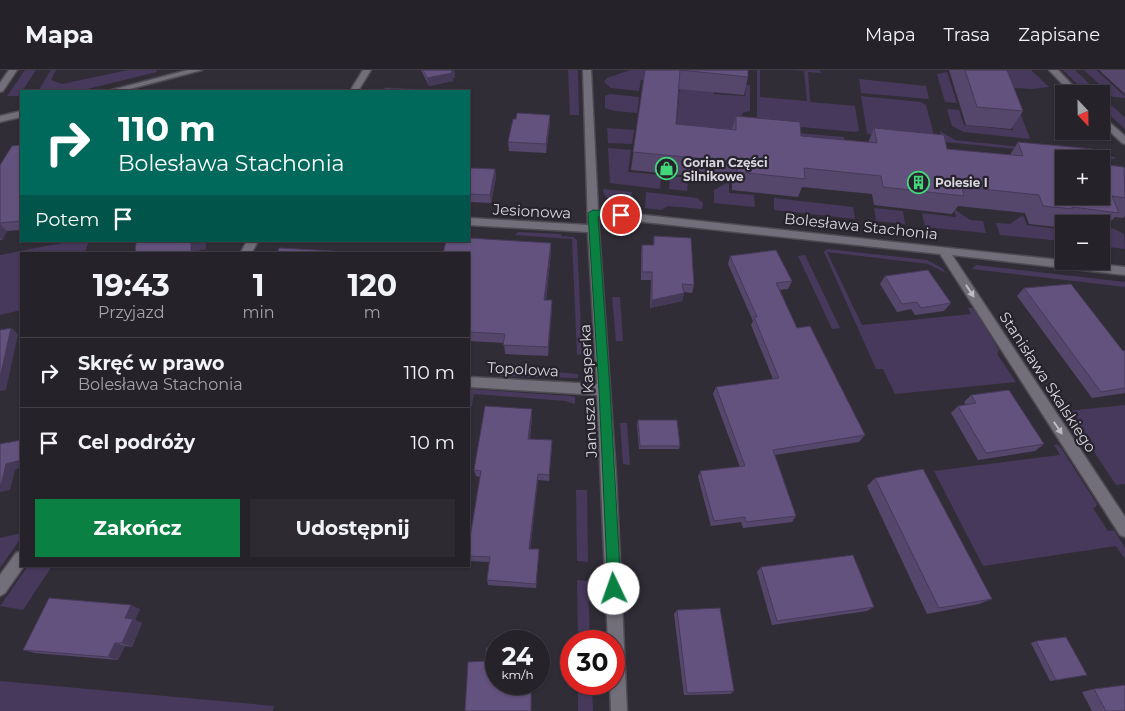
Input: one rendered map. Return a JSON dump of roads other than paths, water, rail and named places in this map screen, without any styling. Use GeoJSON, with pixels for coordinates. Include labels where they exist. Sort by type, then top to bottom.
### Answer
{"type":"FeatureCollection","features":[{"type":"Feature","properties":{"kind":"street"},"geometry":{"type":"LineString","coordinates":[[0,89],[13,70]]}},
{"type":"Feature","properties":{"kind":"street"},"geometry":{"type":"LineString","coordinates":[[116,90],[198,70]]}},
{"type":"Feature","properties":{"kind":"street"},"geometry":{"type":"LineString","coordinates":[[355,90],[367,70]]}},
{"type":"Feature","properties":{"kind":"street","name":"Janusza Kasperka"},"geometry":{"type":"LineString","coordinates":[[587,70],[593,229],[604,390],[619,711]]}},
{"type":"Feature","properties":{"kind":"street"},"geometry":{"type":"LineString","coordinates":[[1053,70],[1068,85]]}},
{"type":"Feature","properties":{"kind":"street"},"geometry":{"type":"LineString","coordinates":[[0,119],[20,114]]}},
{"type":"Feature","properties":{"kind":"street"},"geometry":{"type":"LineString","coordinates":[[1110,127],[1125,141]]}},
{"type":"Feature","properties":{"kind":"street","name":"Bolesława Stachonia"},"geometry":{"type":"LineString","coordinates":[[593,213],[635,216],[1125,271]]}},
{"type":"Feature","properties":{"kind":"street","name":"Jesionowa"},"geometry":{"type":"LineString","coordinates":[[470,222],[593,229]]}},
{"type":"Feature","properties":{"kind":"street","name":"Stanisława Skalskiego"},"geometry":{"type":"LineString","coordinates":[[943,250],[1125,530]]}},
{"type":"Feature","properties":{"kind":"street","name":"Topolowa"},"geometry":{"type":"LineString","coordinates":[[470,382],[604,390]]}},
{"type":"Feature","properties":{"kind":"street"},"geometry":{"type":"LineString","coordinates":[[0,588],[20,559]]}},
{"type":"Feature","properties":{"kind":"place","name":"Gorian Części Silnikowe"},"geometry":{"type":"Point","coordinates":[667,169]}},
{"type":"Feature","properties":{"kind":"place","name":"Polesie I"},"geometry":{"type":"Point","coordinates":[919,182]}}]}
